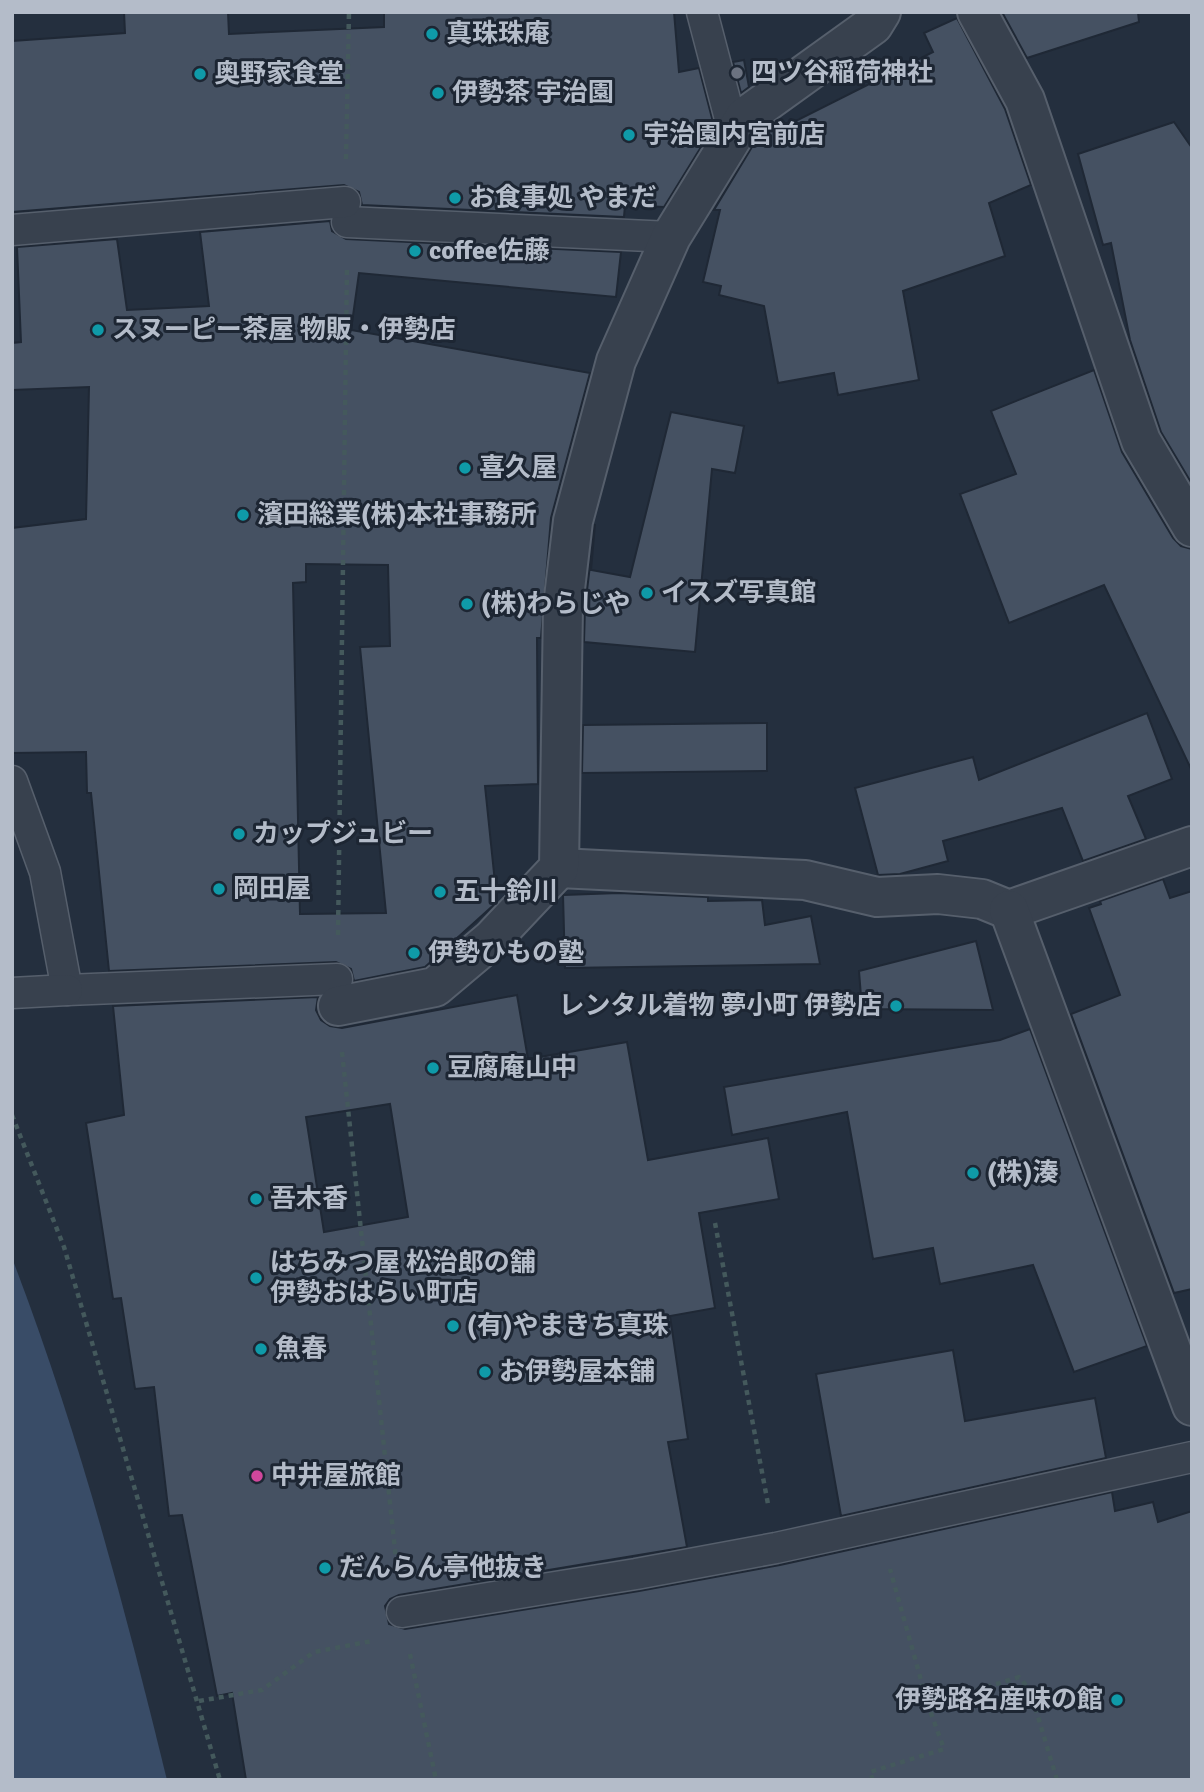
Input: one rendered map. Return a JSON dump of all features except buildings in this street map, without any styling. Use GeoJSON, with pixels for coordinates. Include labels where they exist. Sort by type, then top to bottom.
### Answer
{"type":"FeatureCollection","features":[{"type":"Feature","properties":{"kind":"street"},"geometry":{"type":"LineString","coordinates":[[337,993],[435,987],[492,939],[559,868],[563,606],[573,521],[616,361],[671,237],[745,117],[873,25],[881,12]]}},
{"type":"Feature","properties":{"kind":"street"},"geometry":{"type":"LineString","coordinates":[[977,12],[1025,100],[1141,440],[1192,527]]}},
{"type":"Feature","properties":{"kind":"street"},"geometry":{"type":"LineString","coordinates":[[559,868],[805,880],[877,897],[939,894],[982,899],[1009,910],[1192,846]]}},
{"type":"Feature","properties":{"kind":"street"},"geometry":{"type":"LineString","coordinates":[[1009,910],[1192,1406]]}},
{"type":"Feature","properties":{"kind":"lane"},"geometry":{"type":"LineString","coordinates":[[702,12],[734,134]]}},
{"type":"Feature","properties":{"kind":"lane"},"geometry":{"type":"LineString","coordinates":[[12,230],[346,212],[671,237]]}},
{"type":"Feature","properties":{"kind":"lane"},"geometry":{"type":"LineString","coordinates":[[12,781],[46,872],[67,990]]}},
{"type":"Feature","properties":{"kind":"lane"},"geometry":{"type":"LineString","coordinates":[[12,993],[67,990],[337,993]]}},
{"type":"Feature","properties":{"kind":"lane"},"geometry":{"type":"LineString","coordinates":[[404,1623],[776,1548],[1192,1457]]}},
{"type":"Feature","properties":{"kind":"path"},"geometry":{"type":"LineString","coordinates":[[349,12],[337,993],[349,1142],[404,1623],[436,1780]]}},
{"type":"Feature","properties":{"kind":"path"},"geometry":{"type":"LineString","coordinates":[[12,1115],[64,1247],[220,1780]]}},
{"type":"Feature","properties":{"kind":"path"},"geometry":{"type":"LineString","coordinates":[[715,1223],[776,1548]]}},
{"type":"Feature","properties":{"kind":"path"},"geometry":{"type":"LineString","coordinates":[[873,1780],[870,1772],[944,1749],[928,1705],[877,1524]]}},
{"type":"Feature","properties":{"kind":"path"},"geometry":{"type":"LineString","coordinates":[[199,1701],[262,1690],[314,1652],[404,1623]]}},
{"type":"Feature","properties":{"kind":"path"},"geometry":{"type":"LineString","coordinates":[[928,1705],[1019,1677],[1030,1690],[1057,1780]]}},
{"type":"Feature","properties":{"kind":"water"},"geometry":{"type":"Polygon","coordinates":[[[12,1258],[58,1386],[98,1516],[167,1780],[12,1780],[12,1258]]]}},
{"type":"Feature","properties":{"kind":"place","name":"真珠珠庵"},"geometry":{"type":"Point","coordinates":[432,34]}},
{"type":"Feature","properties":{"kind":"place","name":"四ツ谷稲荷神社"},"geometry":{"type":"Point","coordinates":[737,73]}},
{"type":"Feature","properties":{"kind":"place","name":"奥野家食堂"},"geometry":{"type":"Point","coordinates":[200,74]}},
{"type":"Feature","properties":{"kind":"place","name":"伊勢茶 宇治園"},"geometry":{"type":"Point","coordinates":[438,93]}},
{"type":"Feature","properties":{"kind":"place","name":"宇治園内宮前店"},"geometry":{"type":"Point","coordinates":[629,135]}},
{"type":"Feature","properties":{"kind":"place","name":"お食事処 やまだ"},"geometry":{"type":"Point","coordinates":[455,198]}},
{"type":"Feature","properties":{"kind":"place","name":"coffee佐藤"},"geometry":{"type":"Point","coordinates":[415,251]}},
{"type":"Feature","properties":{"kind":"place","name":"スヌーピー茶屋 物販・伊勢店"},"geometry":{"type":"Point","coordinates":[98,330]}},
{"type":"Feature","properties":{"kind":"place","name":"喜久屋"},"geometry":{"type":"Point","coordinates":[465,468]}},
{"type":"Feature","properties":{"kind":"place","name":"濱田総業(株)本社事務所"},"geometry":{"type":"Point","coordinates":[243,515]}},
{"type":"Feature","properties":{"kind":"place","name":"イスズ写真館"},"geometry":{"type":"Point","coordinates":[647,593]}},
{"type":"Feature","properties":{"kind":"place","name":"(株)わらじや"},"geometry":{"type":"Point","coordinates":[467,604]}},
{"type":"Feature","properties":{"kind":"place","name":"カップジュビー"},"geometry":{"type":"Point","coordinates":[239,834]}},
{"type":"Feature","properties":{"kind":"place","name":"岡田屋"},"geometry":{"type":"Point","coordinates":[219,889]}},
{"type":"Feature","properties":{"kind":"place","name":"五十鈴川"},"geometry":{"type":"Point","coordinates":[440,892]}},
{"type":"Feature","properties":{"kind":"place","name":"伊勢ひもの塾"},"geometry":{"type":"Point","coordinates":[414,953]}},
{"type":"Feature","properties":{"kind":"place","name":"レンタル着物 夢小町 伊勢店"},"geometry":{"type":"Point","coordinates":[896,1006]}},
{"type":"Feature","properties":{"kind":"place","name":"豆腐庵山中"},"geometry":{"type":"Point","coordinates":[433,1068]}},
{"type":"Feature","properties":{"kind":"place","name":"(株)湊"},"geometry":{"type":"Point","coordinates":[973,1173]}},
{"type":"Feature","properties":{"kind":"place","name":"吾木香"},"geometry":{"type":"Point","coordinates":[256,1199]}},
{"type":"Feature","properties":{"kind":"place","name":"はちみつ屋 松治郎の舗 伊勢おはらい町店"},"geometry":{"type":"Point","coordinates":[256,1278]}},
{"type":"Feature","properties":{"kind":"place","name":"(有)やまきち真珠"},"geometry":{"type":"Point","coordinates":[453,1326]}},
{"type":"Feature","properties":{"kind":"place","name":"魚春"},"geometry":{"type":"Point","coordinates":[261,1349]}},
{"type":"Feature","properties":{"kind":"place","name":"お伊勢屋本舗"},"geometry":{"type":"Point","coordinates":[485,1372]}},
{"type":"Feature","properties":{"kind":"place","name":"中井屋旅館"},"geometry":{"type":"Point","coordinates":[257,1476]}},
{"type":"Feature","properties":{"kind":"place","name":"だんらん亭他抜き"},"geometry":{"type":"Point","coordinates":[325,1568]}},
{"type":"Feature","properties":{"kind":"place","name":"伊勢路名産味の館"},"geometry":{"type":"Point","coordinates":[1117,1700]}}]}
